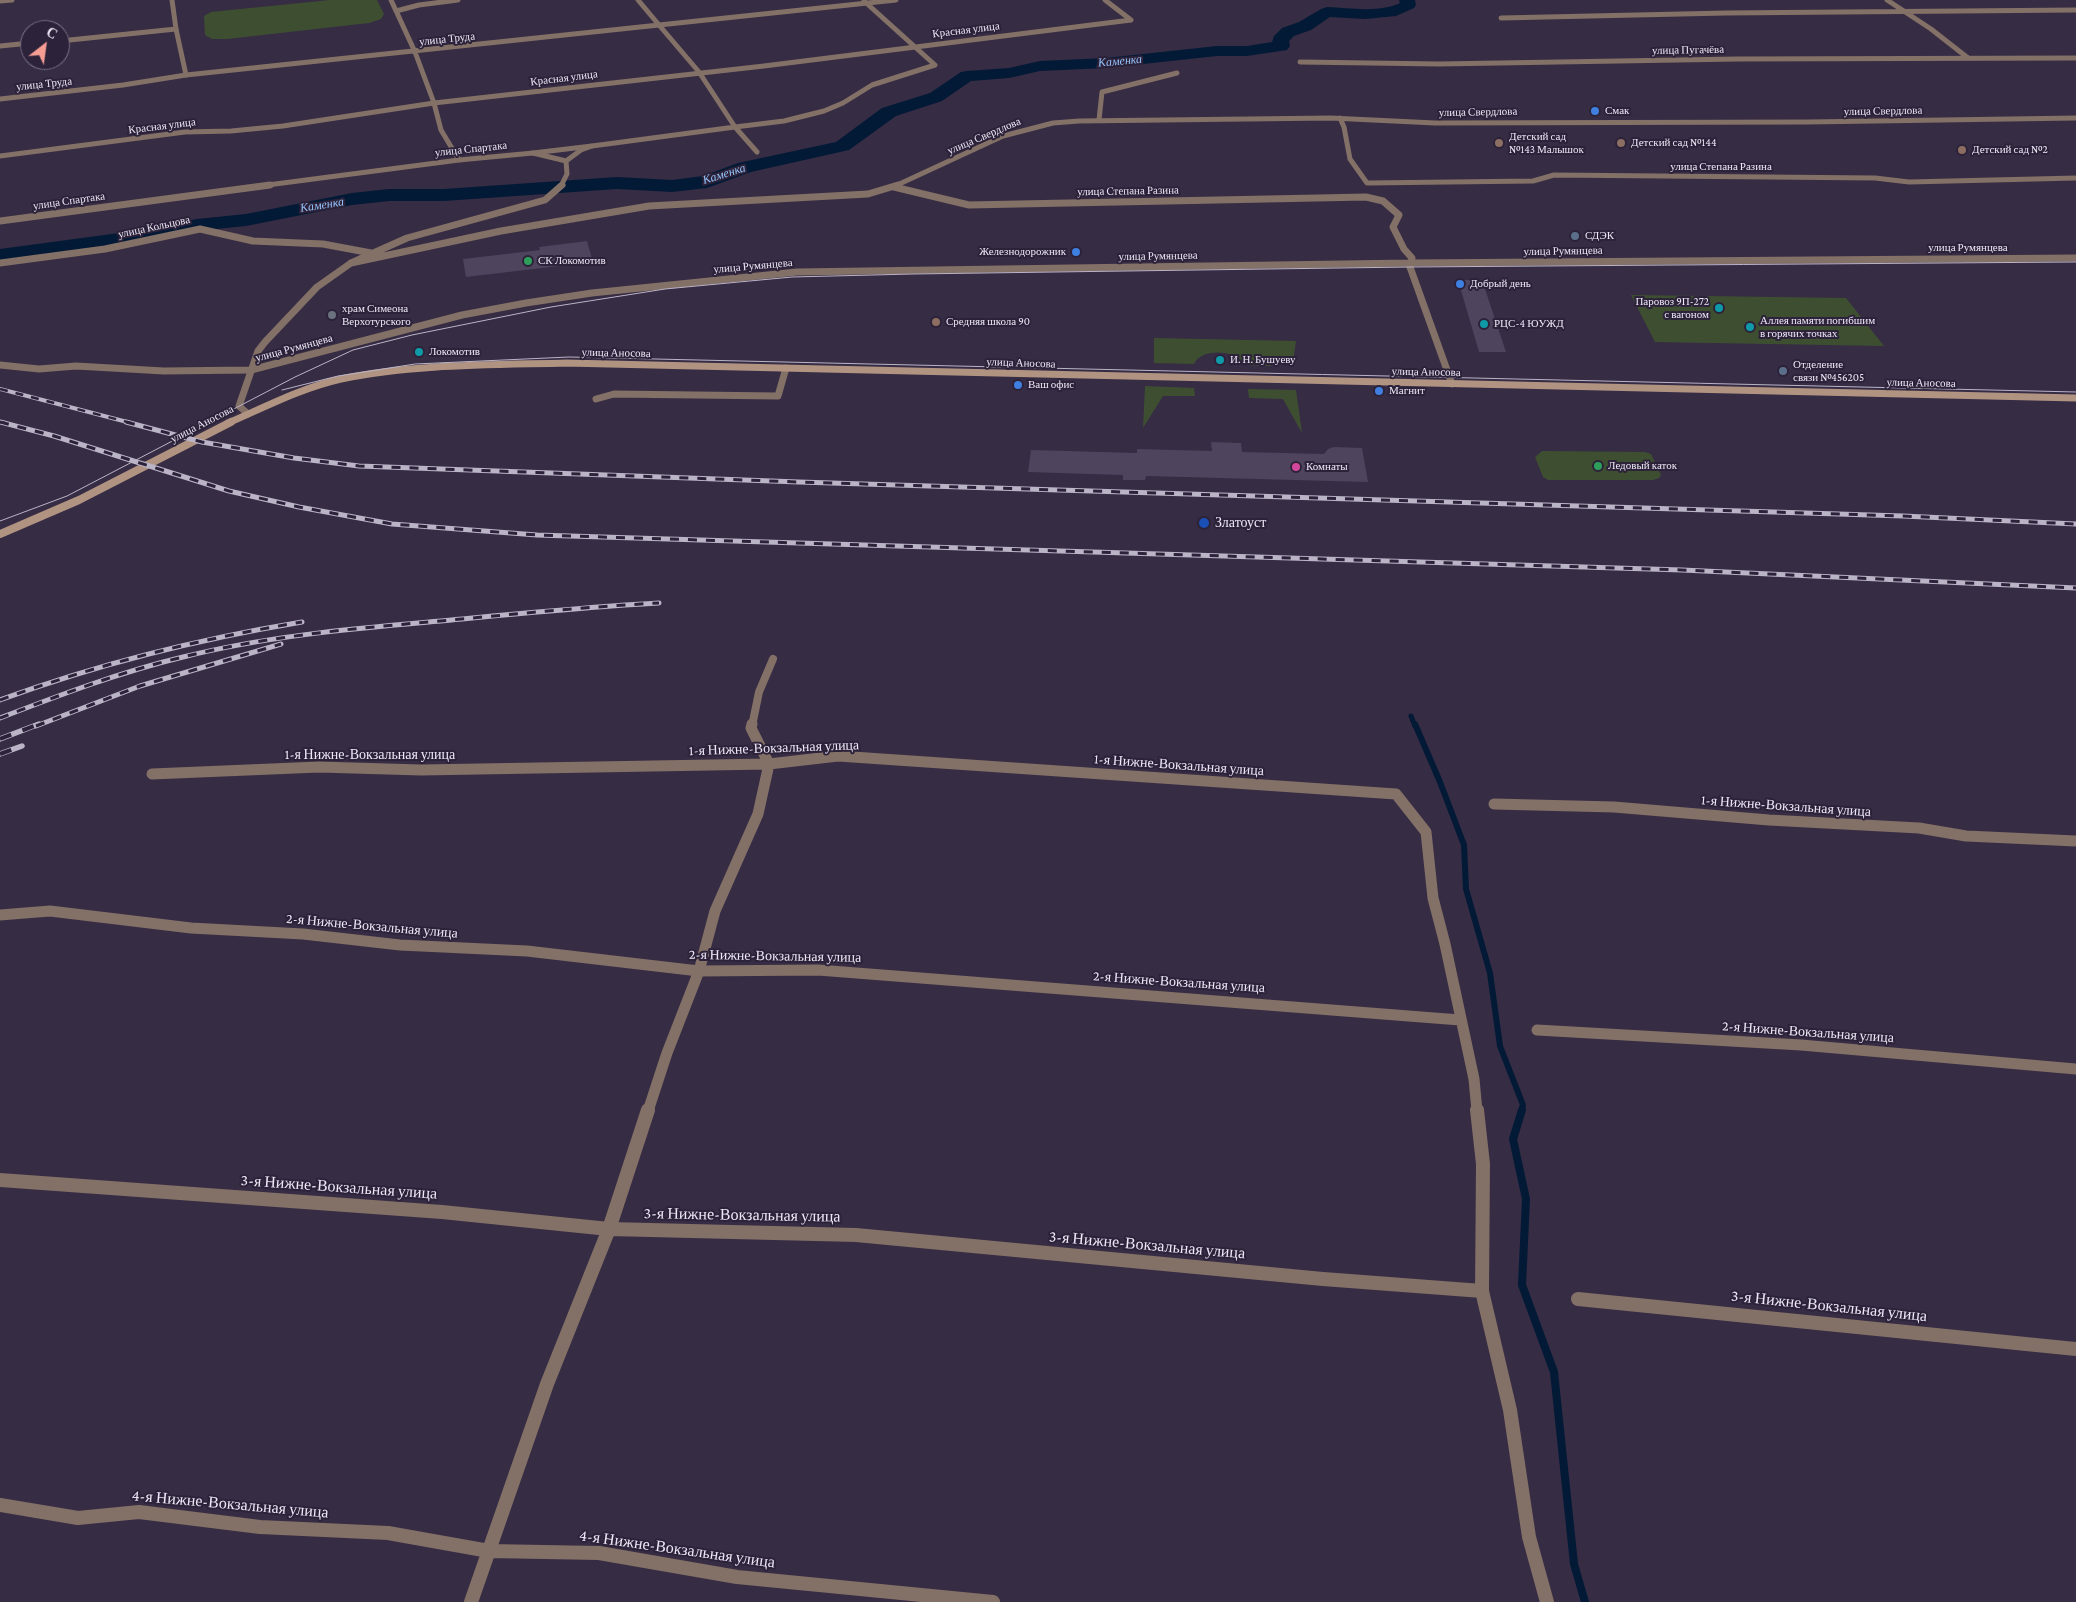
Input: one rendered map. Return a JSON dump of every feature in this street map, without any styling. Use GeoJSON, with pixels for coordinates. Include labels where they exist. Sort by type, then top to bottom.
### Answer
{"type":"FeatureCollection","features":[{"type":"Feature","properties":{"kind":"main road","name":"улица Аносова"},"geometry":{"type":"LineString","coordinates":[[0,534],[79,500],[224,425],[315,386],[400,371],[471,366],[566,364],[786,368],[2076,398]]}},
{"type":"Feature","properties":{"kind":"street"},"geometry":{"type":"LineString","coordinates":[[0,1],[12,0]]}},
{"type":"Feature","properties":{"kind":"street"},"geometry":{"type":"LineString","coordinates":[[172,0],[186,75]]}},
{"type":"Feature","properties":{"kind":"street"},"geometry":{"type":"LineString","coordinates":[[391,0],[415,52],[434,103],[441,130],[459,160]]}},
{"type":"Feature","properties":{"kind":"street"},"geometry":{"type":"LineString","coordinates":[[396,11],[458,0]]}},
{"type":"Feature","properties":{"kind":"street"},"geometry":{"type":"LineString","coordinates":[[638,0],[699,72],[735,127],[757,152]]}},
{"type":"Feature","properties":{"kind":"street","name":"улица Труда"},"geometry":{"type":"LineString","coordinates":[[0,98],[123,85],[186,75],[896,0]]}},
{"type":"Feature","properties":{"kind":"street","name":"Красная улица"},"geometry":{"type":"LineString","coordinates":[[0,156],[185,132],[231,131],[283,126],[434,103],[764,66],[1131,20],[1105,0]]}},
{"type":"Feature","properties":{"kind":"street"},"geometry":{"type":"LineString","coordinates":[[1887,0],[1951,43],[1968,58]]}},
{"type":"Feature","properties":{"kind":"street"},"geometry":{"type":"LineString","coordinates":[[865,2],[914,47]]}},
{"type":"Feature","properties":{"kind":"street"},"geometry":{"type":"LineString","coordinates":[[1501,18],[1726,13],[2076,10]]}},
{"type":"Feature","properties":{"kind":"street"},"geometry":{"type":"LineString","coordinates":[[70,39],[176,29]]}},
{"type":"Feature","properties":{"kind":"street"},"geometry":{"type":"LineString","coordinates":[[0,46],[20,45]]}},
{"type":"Feature","properties":{"kind":"street","name":"улица Спартака"},"geometry":{"type":"LineString","coordinates":[[0,220],[459,160],[534,153],[784,121],[824,111],[843,103],[872,85],[935,65],[914,47]]}},
{"type":"Feature","properties":{"kind":"street","name":"улица Пугачёва"},"geometry":{"type":"LineString","coordinates":[[1300,62],[1439,64],[1738,59],[2076,58]]}},
{"type":"Feature","properties":{"kind":"street"},"geometry":{"type":"LineString","coordinates":[[1099,120],[1102,92],[1177,74]]}},
{"type":"Feature","properties":{"kind":"street","name":"улица Свердлова"},"geometry":{"type":"LineString","coordinates":[[351,263],[501,231],[649,206],[868,194],[894,187],[1003,136],[1053,123],[1099,120],[1340,118],[1435,123],[1808,122],[2076,118]]}},
{"type":"Feature","properties":{"kind":"street","name":"улица Степана Разина"},"geometry":{"type":"LineString","coordinates":[[1340,118],[1344,127],[1350,159],[1366,183],[1534,180],[1554,175],[1875,178],[1909,182],[2076,178]]}},
{"type":"Feature","properties":{"kind":"street"},"geometry":{"type":"LineString","coordinates":[[566,161],[581,150],[592,146]]}},
{"type":"Feature","properties":{"kind":"street"},"geometry":{"type":"LineString","coordinates":[[534,153],[566,161]]}},
{"type":"Feature","properties":{"kind":"street"},"geometry":{"type":"LineString","coordinates":[[248,414],[239,406],[258,351],[317,287],[351,263],[407,238],[545,200],[557,193],[564,185],[568,170],[566,161]]}},
{"type":"Feature","properties":{"kind":"street","name":"улица Степана Разина"},"geometry":{"type":"LineString","coordinates":[[894,187],[969,205],[1366,198],[1383,201],[1399,215],[1393,227],[1404,249],[1412,258],[1411,263]]}},
{"type":"Feature","properties":{"kind":"street","name":"улица Кольцова"},"geometry":{"type":"LineString","coordinates":[[0,263],[105,249],[200,229],[253,241],[323,244],[371,253]]}},
{"type":"Feature","properties":{"kind":"street","name":"улица Румянцева"},"geometry":{"type":"LineString","coordinates":[[251,370],[453,318],[526,303],[592,293],[748,276],[883,270],[1411,263],[2076,258]]}},
{"type":"Feature","properties":{"kind":"street"},"geometry":{"type":"LineString","coordinates":[[1411,263],[1410,267],[1452,384]]}},
{"type":"Feature","properties":{"kind":"street"},"geometry":{"type":"LineString","coordinates":[[0,365],[40,370],[76,366],[164,371],[251,370]]}},
{"type":"Feature","properties":{"kind":"street"},"geometry":{"type":"LineString","coordinates":[[596,399],[614,394],[778,396],[786,368]]}},
{"type":"Feature","properties":{"kind":"street"},"geometry":{"type":"LineString","coordinates":[[471,1602],[547,1384],[609,1229],[667,1053],[699,972],[715,911],[758,814],[769,764],[751,728],[759,692],[773,659]]}},
{"type":"Feature","properties":{"kind":"street","name":"1-я Нижне-Вокзальная улица"},"geometry":{"type":"LineString","coordinates":[[152,774],[319,767],[421,770],[769,764],[838,756],[1396,794],[1426,832],[1433,898],[1445,944],[1460,1020]]}},
{"type":"Feature","properties":{"kind":"street","name":"1-я Нижне-Вокзальная улица"},"geometry":{"type":"LineString","coordinates":[[1494,804],[1614,807],[1769,820],[1919,828],[1966,836],[2076,841]]}},
{"type":"Feature","properties":{"kind":"street","name":"2-я Нижне-Вокзальная улица"},"geometry":{"type":"LineString","coordinates":[[0,915],[50,911],[191,928],[303,934],[400,945],[527,951],[634,962],[699,972],[818,970],[1460,1020]]}},
{"type":"Feature","properties":{"kind":"street"},"geometry":{"type":"LineString","coordinates":[[1460,1020],[1474,1079],[1483,1164],[1482,1291],[1510,1410],[1529,1537],[1547,1602]]}},
{"type":"Feature","properties":{"kind":"street","name":"2-я Нижне-Вокзальная улица"},"geometry":{"type":"LineString","coordinates":[[1537,1030],[1801,1045],[2076,1070]]}},
{"type":"Feature","properties":{"kind":"street","name":"3-я Нижне-Вокзальная улица"},"geometry":{"type":"LineString","coordinates":[[0,1180],[442,1212],[609,1229],[856,1235],[1323,1279],[1482,1291]]}},
{"type":"Feature","properties":{"kind":"street","name":"3-я Нижне-Вокзальная улица"},"geometry":{"type":"LineString","coordinates":[[1578,1298],[2076,1348]]}},
{"type":"Feature","properties":{"kind":"street","name":"4-я Нижне-Вокзальная улица"},"geometry":{"type":"LineString","coordinates":[[0,1505],[78,1518],[139,1512],[260,1527],[388,1533],[489,1551],[599,1553],[737,1577],[993,1602]]}},
{"type":"Feature","properties":{"kind":"green space"},"geometry":{"type":"Polygon","coordinates":[[[330,0],[377,0],[384,14],[381,19],[369,23],[227,39],[212,39],[205,35],[204,16],[211,12],[330,0]]]}},
{"type":"Feature","properties":{"kind":"green space"},"geometry":{"type":"Polygon","coordinates":[[[1631,295],[1846,298],[1884,346],[1655,342],[1631,295]]]}},
{"type":"Feature","properties":{"kind":"green space"},"geometry":{"type":"Polygon","coordinates":[[[1154,338],[1296,341],[1293,362],[1271,362],[1271,366],[1245,365],[1235,356],[1220,352],[1204,355],[1194,364],[1154,363],[1154,338]]]}},
{"type":"Feature","properties":{"kind":"green space"},"geometry":{"type":"Polygon","coordinates":[[[1145,386],[1194,388],[1195,396],[1163,396],[1143,428],[1145,386]]]}},
{"type":"Feature","properties":{"kind":"green space"},"geometry":{"type":"Polygon","coordinates":[[[1248,389],[1296,390],[1302,433],[1283,399],[1249,398],[1248,389]]]}},
{"type":"Feature","properties":{"kind":"green space","name":"Ледовый каток"},"geometry":{"type":"Polygon","coordinates":[[[1542,451],[1645,452],[1651,454],[1661,475],[1653,480],[1548,480],[1543,477],[1535,457],[1542,451]]]}},
{"type":"Feature","properties":{"kind":"building","name":"СК Локомотив"},"geometry":{"type":"Polygon","coordinates":[[[587,241],[593,262],[466,277],[463,259],[540,250],[539,247],[587,241]]]}},
{"type":"Feature","properties":{"kind":"building"},"geometry":{"type":"Polygon","coordinates":[[[1458,280],[1482,280],[1506,352],[1479,352],[1458,280]]]}},
{"type":"Feature","properties":{"kind":"building","name":"Златоуст"},"geometry":{"type":"Polygon","coordinates":[[[1211,442],[1241,443],[1242,452],[1324,454],[1328,449],[1334,447],[1362,448],[1368,482],[1146,476],[1145,480],[1123,480],[1123,475],[1028,472],[1031,450],[1137,453],[1137,449],[1212,451],[1211,442]]]}},
{"type":"Feature","properties":{"kind":"waterway","name":"Каменка"},"geometry":{"type":"LineString","coordinates":[[0,256],[134,237],[197,225],[246,220],[352,199],[389,195],[444,195],[617,183],[672,186],[707,182],[745,167],[842,146],[889,112],[936,97],[967,76],[1009,73],[1040,66],[1106,63],[1217,51],[1247,51],[1281,46],[1280,40],[1288,32],[1305,26],[1327,12],[1365,14],[1396,11],[1408,5],[1407,0]]}},
{"type":"Feature","properties":{"kind":"waterway"},"geometry":{"type":"LineString","coordinates":[[1411,716],[1415,726]]}},
{"type":"Feature","properties":{"kind":"waterway"},"geometry":{"type":"LineString","coordinates":[[1415,724],[1464,845],[1466,889],[1490,973],[1500,1046],[1523,1105],[1521,1111]]}},
{"type":"Feature","properties":{"kind":"waterway"},"geometry":{"type":"LineString","coordinates":[[1522,1110],[1513,1139],[1526,1199],[1522,1285],[1554,1372],[1574,1564],[1585,1602]]}},
{"type":"Feature","properties":{"kind":"tram line"},"geometry":{"type":"LineString","coordinates":[[0,521],[67,496],[295,377],[353,350],[412,335],[551,307],[665,289],[792,277],[913,274],[1410,267],[2076,262]]}},
{"type":"Feature","properties":{"kind":"tram line"},"geometry":{"type":"LineString","coordinates":[[282,390],[338,376],[415,364],[569,357],[2076,392]]}},
{"type":"Feature","properties":{"kind":"railway"},"geometry":{"type":"LineString","coordinates":[[0,389],[131,423]]}},
{"type":"Feature","properties":{"kind":"railway"},"geometry":{"type":"LineString","coordinates":[[5,423],[0,422],[54,436],[229,491],[299,507],[392,524],[537,535],[1682,570],[2076,588]]}},
{"type":"Feature","properties":{"kind":"railway"},"geometry":{"type":"LineString","coordinates":[[126,422],[202,442],[294,458],[359,466],[799,482],[1903,516],[2076,524]]}},
{"type":"Feature","properties":{"kind":"railway"},"geometry":{"type":"LineString","coordinates":[[0,718],[136,670],[183,657],[244,644],[367,628],[659,603]]}},
{"type":"Feature","properties":{"kind":"railway"},"geometry":{"type":"LineString","coordinates":[[0,700],[74,675],[149,654],[225,636],[302,622]]}},
{"type":"Feature","properties":{"kind":"railway"},"geometry":{"type":"LineString","coordinates":[[36,726],[140,686],[281,644]]}},
{"type":"Feature","properties":{"kind":"railway"},"geometry":{"type":"LineString","coordinates":[[0,739],[39,724]]}},
{"type":"Feature","properties":{"kind":"railway"},"geometry":{"type":"LineString","coordinates":[[0,754],[22,746]]}},
{"type":"Feature","properties":{"kind":"place","name":"Смак"},"geometry":{"type":"Point","coordinates":[1595,111]}},
{"type":"Feature","properties":{"kind":"place","name":"Детский сад №143 Малышок"},"geometry":{"type":"Point","coordinates":[1499,143]}},
{"type":"Feature","properties":{"kind":"place","name":"Детский сад №144"},"geometry":{"type":"Point","coordinates":[1621,143]}},
{"type":"Feature","properties":{"kind":"place","name":"Детский сад №2"},"geometry":{"type":"Point","coordinates":[1962,150]}},
{"type":"Feature","properties":{"kind":"place","name":"СДЭК"},"geometry":{"type":"Point","coordinates":[1575,236]}},
{"type":"Feature","properties":{"kind":"place","name":"Железнодорожник"},"geometry":{"type":"Point","coordinates":[1076,252]}},
{"type":"Feature","properties":{"kind":"place","name":"СК Локомотив"},"geometry":{"type":"Point","coordinates":[528,261]}},
{"type":"Feature","properties":{"kind":"place","name":"Добрый день"},"geometry":{"type":"Point","coordinates":[1460,284]}},
{"type":"Feature","properties":{"kind":"place","name":"Паровоз 9П-272 с вагоном"},"geometry":{"type":"Point","coordinates":[1719,308]}},
{"type":"Feature","properties":{"kind":"place","name":"храм Симеона Верхотурского"},"geometry":{"type":"Point","coordinates":[332,315]}},
{"type":"Feature","properties":{"kind":"place","name":"Средняя школа 90"},"geometry":{"type":"Point","coordinates":[936,322]}},
{"type":"Feature","properties":{"kind":"place","name":"РЦС-4 ЮУЖД"},"geometry":{"type":"Point","coordinates":[1484,324]}},
{"type":"Feature","properties":{"kind":"place","name":"Аллея памяти погибшим в горячих точках"},"geometry":{"type":"Point","coordinates":[1750,327]}},
{"type":"Feature","properties":{"kind":"place","name":"Локомотив"},"geometry":{"type":"Point","coordinates":[419,352]}},
{"type":"Feature","properties":{"kind":"place","name":"И. Н. Бушуеву"},"geometry":{"type":"Point","coordinates":[1220,360]}},
{"type":"Feature","properties":{"kind":"place","name":"Отделение связи №456205"},"geometry":{"type":"Point","coordinates":[1783,371]}},
{"type":"Feature","properties":{"kind":"place","name":"Ваш офис"},"geometry":{"type":"Point","coordinates":[1018,385]}},
{"type":"Feature","properties":{"kind":"place","name":"Магнит"},"geometry":{"type":"Point","coordinates":[1379,391]}},
{"type":"Feature","properties":{"kind":"place","name":"Ледовый каток"},"geometry":{"type":"Point","coordinates":[1598,466]}},
{"type":"Feature","properties":{"kind":"place","name":"Комнаты"},"geometry":{"type":"Point","coordinates":[1296,467]}},
{"type":"Feature","properties":{"kind":"place","name":"Златоуст"},"geometry":{"type":"Point","coordinates":[1204,523]}}]}
